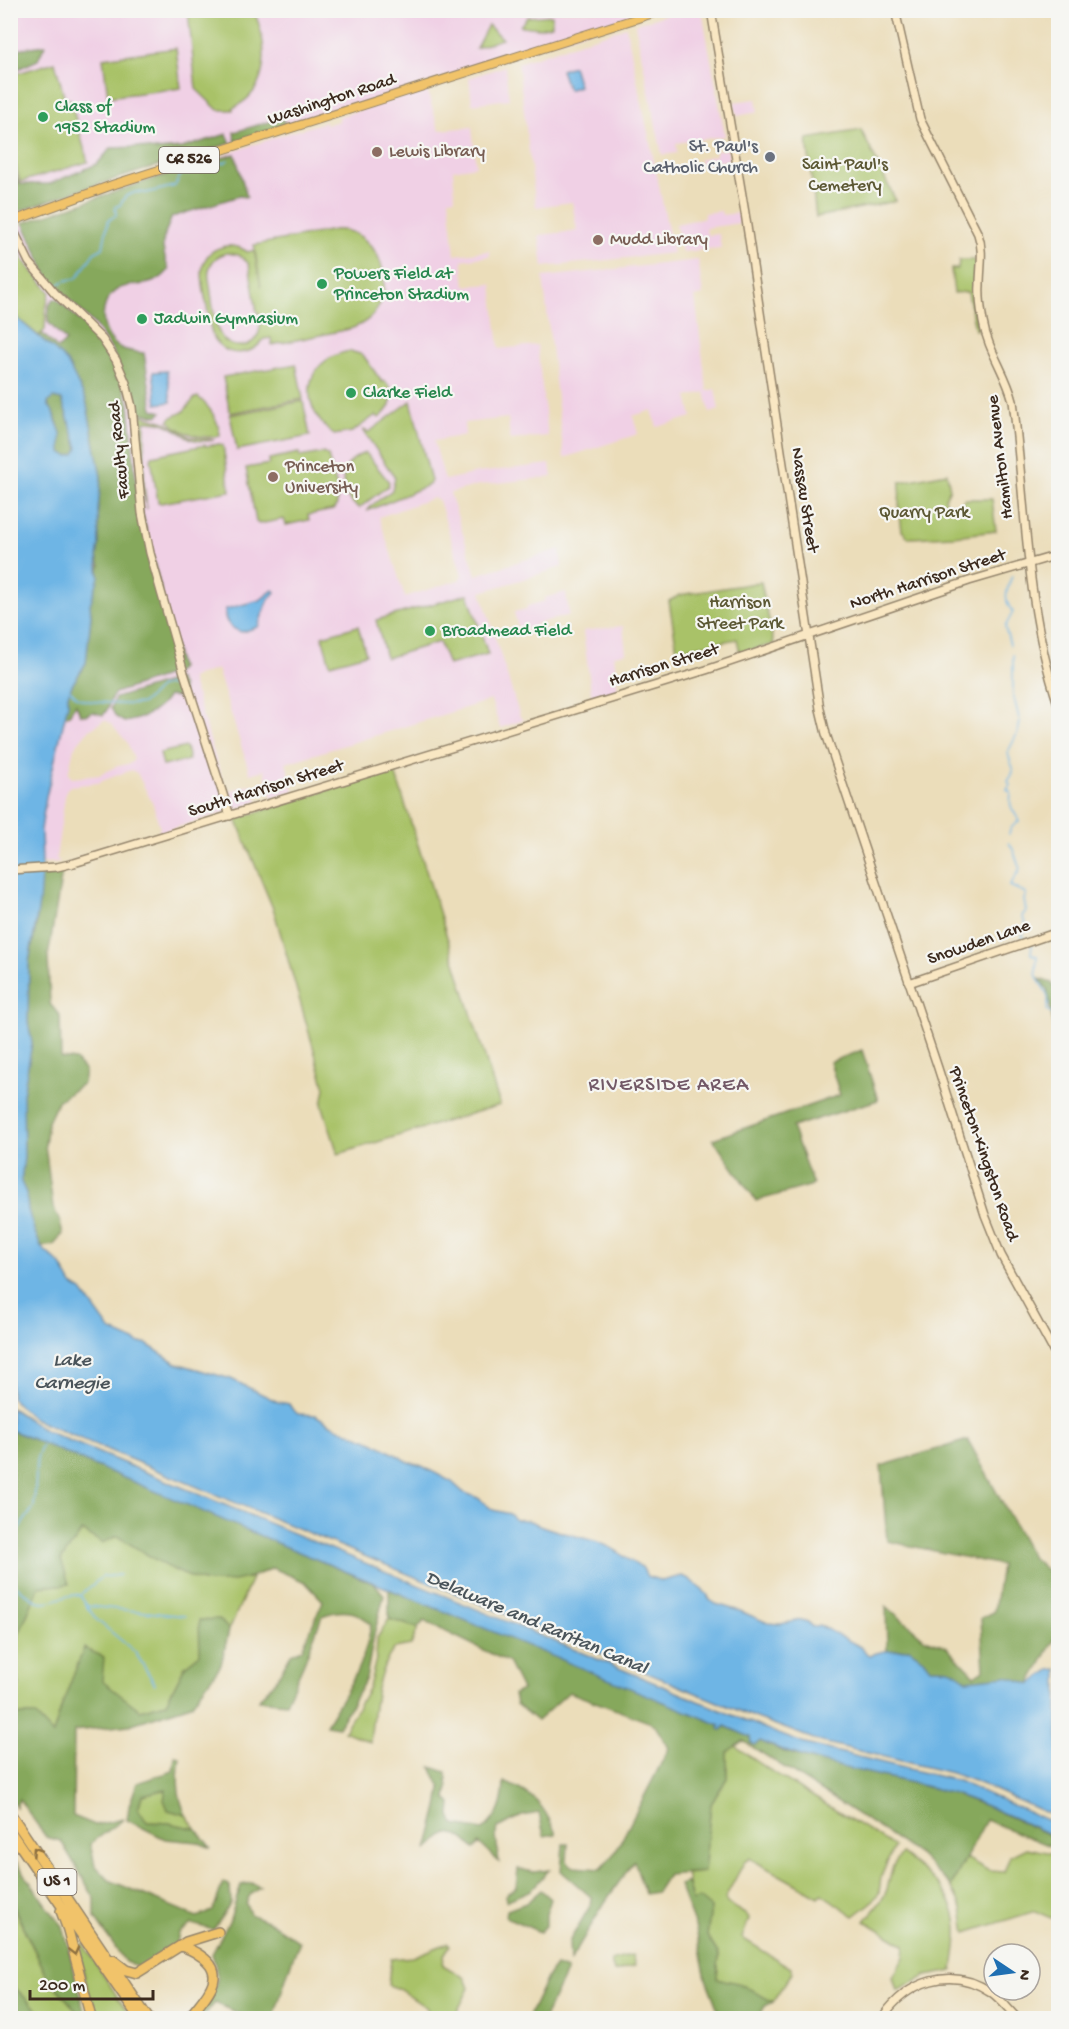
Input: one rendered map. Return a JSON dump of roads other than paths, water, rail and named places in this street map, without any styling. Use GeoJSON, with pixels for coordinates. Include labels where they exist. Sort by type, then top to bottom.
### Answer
{"type":"FeatureCollection","features":[{"type":"Feature","properties":{"kind":"highway","name":"US 1"},"geometry":{"type":"LineString","coordinates":[[10,1813],[104,1951],[139,2013]]}},
{"type":"Feature","properties":{"kind":"highway","name":"US 1"},"geometry":{"type":"LineString","coordinates":[[10,1831],[55,1898],[139,2013]]}},
{"type":"Feature","properties":{"kind":"highway"},"geometry":{"type":"LineString","coordinates":[[55,1898],[68,1930],[91,2019]]}},
{"type":"Feature","properties":{"kind":"highway"},"geometry":{"type":"LineString","coordinates":[[104,1951],[126,1970],[137,1973],[186,1942],[218,1932]]}},
{"type":"Feature","properties":{"kind":"highway"},"geometry":{"type":"LineString","coordinates":[[180,1946],[192,1950],[207,1960],[214,1972],[210,1990],[189,2019]]}},
{"type":"Feature","properties":{"kind":"main road","name":"Washington Road"},"geometry":{"type":"LineString","coordinates":[[10,222],[115,184],[663,10]]}},
{"type":"Feature","properties":{"kind":"street","name":"Nassau Street"},"geometry":{"type":"LineString","coordinates":[[711,10],[743,201],[820,709],[826,734],[909,983]]}},
{"type":"Feature","properties":{"kind":"street","name":"Hamilton Avenue"},"geometry":{"type":"LineString","coordinates":[[895,10],[919,115],[982,245],[981,310],[988,344],[1013,401],[1028,563],[1047,669],[1059,704]]}},
{"type":"Feature","properties":{"kind":"street","name":"Faculty Road"},"geometry":{"type":"LineString","coordinates":[[10,222],[29,262],[55,293],[102,339],[116,360],[126,383],[133,412],[141,506],[150,553],[184,673],[230,816]]}},
{"type":"Feature","properties":{"kind":"street","name":"North Harrison Street"},"geometry":{"type":"LineString","coordinates":[[808,635],[969,580],[1059,555]]}},
{"type":"Feature","properties":{"kind":"street","name":"Harrison Street"},"geometry":{"type":"LineString","coordinates":[[528,724],[706,670],[808,635]]}},
{"type":"Feature","properties":{"kind":"street","name":"South Harrison Street"},"geometry":{"type":"LineString","coordinates":[[10,870],[51,868],[74,863],[528,724]]}},
{"type":"Feature","properties":{"kind":"street","name":"Snowden Lane"},"geometry":{"type":"LineString","coordinates":[[909,983],[1059,932]]}},
{"type":"Feature","properties":{"kind":"street","name":"Princeton-Kingston Road"},"geometry":{"type":"LineString","coordinates":[[909,983],[993,1238],[1026,1303],[1059,1359]]}},
{"type":"Feature","properties":{"kind":"street"},"geometry":{"type":"LineString","coordinates":[[882,2019],[897,1998],[914,1987],[930,1981],[957,1979],[991,1992],[1017,2019]]}},
{"type":"Feature","properties":{"kind":"water"},"geometry":{"type":"Polygon","coordinates":[[[573,66],[579,86],[568,90],[561,70],[573,66]]]}},
{"type":"Feature","properties":{"kind":"water","name":"Lake Carnegie"},"geometry":{"type":"Polygon","coordinates":[[[11,313],[67,362],[86,400],[101,477],[97,556],[99,577],[90,604],[91,616],[86,663],[68,695],[41,830],[42,863],[39,904],[29,962],[28,1022],[32,1043],[23,1094],[24,1157],[21,1182],[26,1193],[28,1210],[41,1247],[61,1265],[72,1285],[82,1291],[110,1330],[139,1343],[145,1343],[176,1363],[231,1379],[278,1402],[289,1404],[298,1414],[315,1415],[409,1462],[422,1466],[452,1482],[463,1492],[478,1498],[493,1510],[510,1514],[515,1520],[529,1521],[609,1547],[642,1567],[647,1576],[662,1581],[682,1576],[689,1579],[716,1604],[768,1623],[780,1624],[801,1620],[808,1622],[812,1627],[819,1625],[861,1647],[869,1656],[884,1651],[909,1649],[923,1659],[930,1668],[950,1669],[967,1680],[1006,1676],[1031,1684],[1050,1670],[1058,1669],[1058,1818],[951,1773],[822,1742],[754,1717],[45,1424],[31,1417],[11,1398],[10,588],[13,543],[10,540],[11,313]],[[53,398],[48,405],[61,433],[61,452],[68,456],[75,454],[78,448],[62,400],[53,398]]]}},
{"type":"Feature","properties":{"kind":"water"},"geometry":{"type":"Polygon","coordinates":[[[167,371],[171,402],[157,404],[153,372],[167,371]]]}},
{"type":"Feature","properties":{"kind":"water"},"geometry":{"type":"Polygon","coordinates":[[[273,590],[275,592],[267,602],[258,627],[242,632],[228,624],[225,617],[226,609],[260,600],[273,590]]]}},
{"type":"Feature","properties":{"kind":"water"},"geometry":{"type":"Polygon","coordinates":[[[11,1408],[46,1431],[776,1733],[805,1744],[958,1781],[1058,1825],[1058,1838],[961,1796],[829,1764],[760,1741],[755,1745],[751,1743],[750,1737],[725,1726],[722,1730],[719,1729],[720,1725],[289,1548],[11,1430],[11,1408]]]}},
{"type":"Feature","properties":{"kind":"waterway"},"geometry":{"type":"LineString","coordinates":[[58,285],[77,278],[94,253],[103,248],[108,221],[116,215],[115,207],[120,205],[126,196],[136,192],[146,193],[175,186],[181,174],[190,174],[198,168],[204,170],[215,162],[224,163],[228,160]]}},
{"type":"Feature","properties":{"kind":"waterway"},"geometry":{"type":"LineString","coordinates":[[1010,645],[1005,627],[1013,612],[1007,599],[1007,590],[1012,576]]}},
{"type":"Feature","properties":{"kind":"waterway"},"geometry":{"type":"LineString","coordinates":[[1009,834],[1011,828],[1019,821],[1011,806],[1011,792],[1007,790],[1010,785],[1008,781],[1013,772],[1008,752],[1018,732],[1020,722],[1013,694],[1013,655]]}},
{"type":"Feature","properties":{"kind":"waterway"},"geometry":{"type":"LineString","coordinates":[[70,690],[78,698],[85,700],[137,704],[146,701],[159,688],[172,686]]}},
{"type":"Feature","properties":{"kind":"waterway"},"geometry":{"type":"LineString","coordinates":[[1009,843],[1020,869],[1010,886],[1026,893],[1024,900],[1026,911],[1022,916],[1027,926],[1022,936],[1028,940]]}},
{"type":"Feature","properties":{"kind":"waterway"},"geometry":{"type":"LineString","coordinates":[[1032,943],[1031,954],[1037,956],[1037,977],[1047,994],[1047,1010],[1058,1018]]}},
{"type":"Feature","properties":{"kind":"waterway"},"geometry":{"type":"LineString","coordinates":[[1058,1031],[1055,1043],[1058,1047]]}},
{"type":"Feature","properties":{"kind":"waterway"},"geometry":{"type":"LineString","coordinates":[[10,1541],[34,1507],[37,1458],[42,1445]]}},
{"type":"Feature","properties":{"kind":"waterway"},"geometry":{"type":"LineString","coordinates":[[80,1595],[102,1577],[120,1575]]}},
{"type":"Feature","properties":{"kind":"waterway"},"geometry":{"type":"LineString","coordinates":[[10,1581],[38,1601],[80,1595],[87,1606],[185,1616]]}},
{"type":"Feature","properties":{"kind":"waterway"},"geometry":{"type":"LineString","coordinates":[[87,1607],[97,1620],[135,1652],[155,1684]]}},
{"type":"Feature","properties":{"kind":"place","name":"Class of 1952 Stadium"},"geometry":{"type":"Point","coordinates":[43,117]}},
{"type":"Feature","properties":{"kind":"place","name":"Lewis Library"},"geometry":{"type":"Point","coordinates":[377,152]}},
{"type":"Feature","properties":{"kind":"place","name":"St. Paul's Catholic Church"},"geometry":{"type":"Point","coordinates":[770,157]}},
{"type":"Feature","properties":{"kind":"place","name":"Mudd Library"},"geometry":{"type":"Point","coordinates":[598,240]}},
{"type":"Feature","properties":{"kind":"place","name":"Powers Field at Princeton Stadium"},"geometry":{"type":"Point","coordinates":[322,284]}},
{"type":"Feature","properties":{"kind":"place","name":"Jadwin Gymnasium"},"geometry":{"type":"Point","coordinates":[142,319]}},
{"type":"Feature","properties":{"kind":"place","name":"Clarke Field"},"geometry":{"type":"Point","coordinates":[351,393]}},
{"type":"Feature","properties":{"kind":"place","name":"Princeton University"},"geometry":{"type":"Point","coordinates":[273,477]}},
{"type":"Feature","properties":{"kind":"place","name":"Broadmead Field"},"geometry":{"type":"Point","coordinates":[430,631]}},
{"type":"Feature","properties":{"kind":"district","name":"RIVERSIDE AREA"},"geometry":{"type":"Point","coordinates":[669,1086]}},
{"type":"Feature","properties":{"kind":"park label","name":"Saint Paul's Cemetery"},"geometry":{"type":"Point","coordinates":[845,175]}},
{"type":"Feature","properties":{"kind":"park label","name":"Quarry Park"},"geometry":{"type":"Point","coordinates":[924,513]}},
{"type":"Feature","properties":{"kind":"park label","name":"Harrison Street Park"},"geometry":{"type":"Point","coordinates":[740,613]}},
{"type":"Feature","properties":{"kind":"water label","name":"Delaware and Raritan Canal"},"geometry":{"type":"Point","coordinates":[536,1624]}}]}
